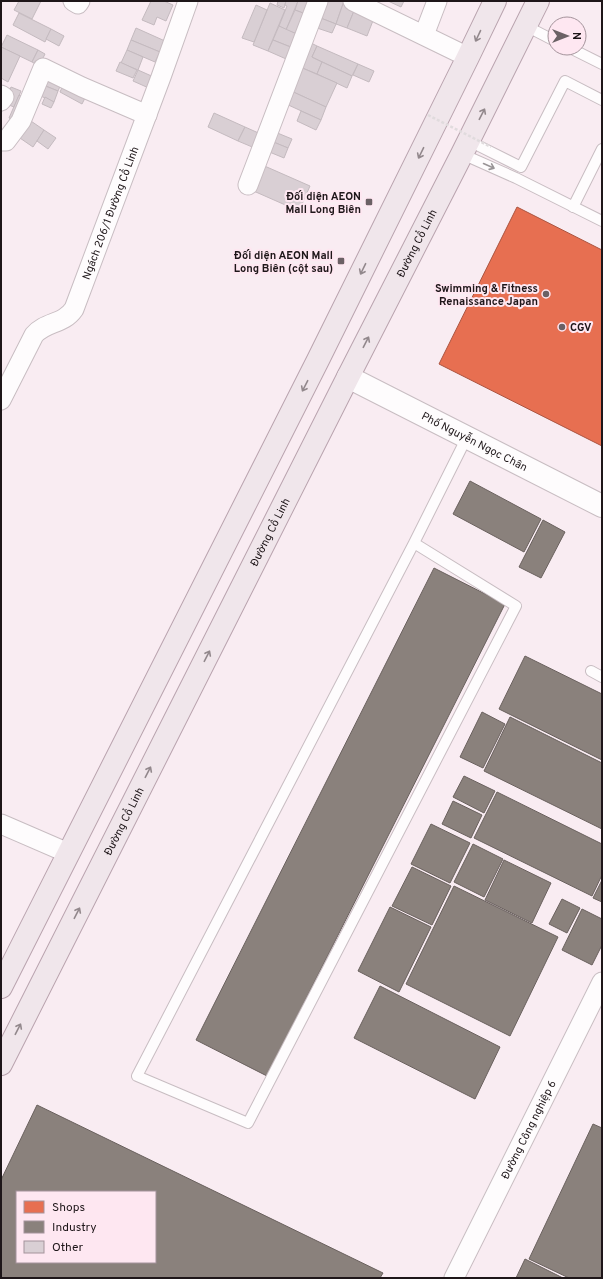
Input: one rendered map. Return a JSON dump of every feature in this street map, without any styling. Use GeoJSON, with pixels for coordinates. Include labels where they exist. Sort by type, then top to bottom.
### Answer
{"type":"FeatureCollection","features":[{"type":"Feature","properties":{"kind":"main road"},"geometry":{"type":"LineString","coordinates":[[1,987],[318,360],[495,1]]}},
{"type":"Feature","properties":{"kind":"main road","name":"Đường Cổ Linh"},"geometry":{"type":"LineString","coordinates":[[1,1064],[348,376],[466,148],[538,1]]}},
{"type":"Feature","properties":{"kind":"street"},"geometry":{"type":"LineString","coordinates":[[73,1],[78,4],[80,1]]}},
{"type":"Feature","properties":{"kind":"street","name":"Ngách 206/1 Đường Cổ Linh"},"geometry":{"type":"LineString","coordinates":[[1,400],[34,335],[40,328],[63,320],[74,309],[188,1]]}},
{"type":"Feature","properties":{"kind":"street"},"geometry":{"type":"LineString","coordinates":[[248,185],[318,1]]}},
{"type":"Feature","properties":{"kind":"street"},"geometry":{"type":"LineString","coordinates":[[353,1],[468,57]]}},
{"type":"Feature","properties":{"kind":"street"},"geometry":{"type":"LineString","coordinates":[[424,35],[437,1]]}},
{"type":"Feature","properties":{"kind":"street"},"geometry":{"type":"LineString","coordinates":[[3,139],[22,121],[43,68],[82,87],[147,115]]}},
{"type":"Feature","properties":{"kind":"street"},"geometry":{"type":"LineString","coordinates":[[1,95],[4,97],[1,101]]}},
{"type":"Feature","properties":{"kind":"street","name":"Phố Nguyễn Ngọc Chân"},"geometry":{"type":"LineString","coordinates":[[348,376],[602,506]]}},
{"type":"Feature","properties":{"kind":"street"},"geometry":{"type":"LineString","coordinates":[[1,824],[68,853]]}},
{"type":"Feature","properties":{"kind":"street","name":"Đường Công nghiệp 6"},"geometry":{"type":"LineString","coordinates":[[454,1278],[602,982]]}},
{"type":"Feature","properties":{"kind":"lane"},"geometry":{"type":"LineString","coordinates":[[526,26],[547,37]]}},
{"type":"Feature","properties":{"kind":"lane"},"geometry":{"type":"LineString","coordinates":[[586,56],[602,64]]}},
{"type":"Feature","properties":{"kind":"lane"},"geometry":{"type":"LineString","coordinates":[[466,148],[521,167],[565,81],[602,100]]}},
{"type":"Feature","properties":{"kind":"lane"},"geometry":{"type":"LineString","coordinates":[[466,148],[516,178],[602,222]]}},
{"type":"Feature","properties":{"kind":"lane"},"geometry":{"type":"LineString","coordinates":[[573,207],[602,149]]}},
{"type":"Feature","properties":{"kind":"lane"},"geometry":{"type":"LineString","coordinates":[[414,543],[516,606],[248,1123],[138,1076],[414,543],[467,437]]}},
{"type":"Feature","properties":{"kind":"lane"},"geometry":{"type":"LineString","coordinates":[[591,671],[602,677]]}},
{"type":"Feature","properties":{"kind":"path"},"geometry":{"type":"LineString","coordinates":[[428,115],[491,147]]}},
{"type":"Feature","properties":{"kind":"building: Shops"},"geometry":{"type":"Polygon","coordinates":[[[517,207],[602,250],[602,446],[439,364],[517,207]]]}},
{"type":"Feature","properties":{"kind":"building: Industry"},"geometry":{"type":"Polygon","coordinates":[[[470,481],[541,519],[524,552],[453,514],[470,481]]]}},
{"type":"Feature","properties":{"kind":"building: Industry"},"geometry":{"type":"Polygon","coordinates":[[[543,520],[565,532],[541,578],[519,567],[543,520]]]}},
{"type":"Feature","properties":{"kind":"building: Industry"},"geometry":{"type":"Polygon","coordinates":[[[434,568],[505,604],[267,1076],[196,1040],[434,568]]]}},
{"type":"Feature","properties":{"kind":"building: Industry"},"geometry":{"type":"Polygon","coordinates":[[[525,656],[602,694],[602,760],[499,709],[525,656]]]}},
{"type":"Feature","properties":{"kind":"building: Industry"},"geometry":{"type":"Polygon","coordinates":[[[482,712],[505,724],[483,768],[460,757],[482,712]]]}},
{"type":"Feature","properties":{"kind":"building: Industry"},"geometry":{"type":"Polygon","coordinates":[[[510,717],[602,763],[602,829],[484,771],[510,717]]]}},
{"type":"Feature","properties":{"kind":"building: Industry"},"geometry":{"type":"Polygon","coordinates":[[[464,776],[495,791],[484,813],[453,797],[464,776]]]}},
{"type":"Feature","properties":{"kind":"building: Industry"},"geometry":{"type":"Polygon","coordinates":[[[497,792],[602,844],[602,875],[592,896],[474,838],[497,792]]]}},
{"type":"Feature","properties":{"kind":"building: Industry"},"geometry":{"type":"Polygon","coordinates":[[[453,801],[482,815],[471,838],[442,824],[453,801]]]}},
{"type":"Feature","properties":{"kind":"building: Industry"},"geometry":{"type":"Polygon","coordinates":[[[431,824],[470,843],[450,883],[411,864],[431,824]]]}},
{"type":"Feature","properties":{"kind":"building: Industry"},"geometry":{"type":"Polygon","coordinates":[[[473,844],[503,859],[484,897],[454,882],[473,844]]]}},
{"type":"Feature","properties":{"kind":"building: Industry"},"geometry":{"type":"Polygon","coordinates":[[[504,860],[551,883],[532,923],[485,900],[504,860]]]}},
{"type":"Feature","properties":{"kind":"building: Industry"},"geometry":{"type":"Polygon","coordinates":[[[412,867],[451,886],[432,925],[392,906],[412,867]]]}},
{"type":"Feature","properties":{"kind":"building: Industry"},"geometry":{"type":"Polygon","coordinates":[[[602,880],[602,902],[593,898],[602,880]]]}},
{"type":"Feature","properties":{"kind":"building: Industry"},"geometry":{"type":"Polygon","coordinates":[[[454,886],[558,937],[510,1036],[406,984],[454,886]]]}},
{"type":"Feature","properties":{"kind":"building: Industry"},"geometry":{"type":"Polygon","coordinates":[[[562,899],[580,908],[567,933],[549,924],[562,899]]]}},
{"type":"Feature","properties":{"kind":"building: Industry"},"geometry":{"type":"Polygon","coordinates":[[[390,907],[431,927],[399,992],[358,971],[390,907]]]}},
{"type":"Feature","properties":{"kind":"building: Industry"},"geometry":{"type":"Polygon","coordinates":[[[582,909],[602,919],[602,945],[592,965],[562,950],[582,909]]]}},
{"type":"Feature","properties":{"kind":"building: Industry"},"geometry":{"type":"Polygon","coordinates":[[[380,986],[500,1047],[475,1099],[354,1038],[380,986]]]}},
{"type":"Feature","properties":{"kind":"building: Industry"},"geometry":{"type":"Polygon","coordinates":[[[37,1105],[383,1273],[380,1278],[1,1278],[1,1180],[37,1105]]]}},
{"type":"Feature","properties":{"kind":"building: Industry"},"geometry":{"type":"Polygon","coordinates":[[[593,1124],[602,1128],[602,1278],[569,1278],[529,1259],[593,1124]]]}},
{"type":"Feature","properties":{"kind":"building: Industry"},"geometry":{"type":"Polygon","coordinates":[[[525,1259],[563,1278],[516,1278],[525,1259]]]}},
{"type":"Feature","properties":{"kind":"building: Other"},"geometry":{"type":"Polygon","coordinates":[[[19,1],[41,1],[32,19],[14,10],[19,1]]]}},
{"type":"Feature","properties":{"kind":"building: Other"},"geometry":{"type":"Polygon","coordinates":[[[151,1],[164,1],[173,5],[166,21],[157,17],[154,25],[142,20],[151,1]]]}},
{"type":"Feature","properties":{"kind":"building: Other"},"geometry":{"type":"Polygon","coordinates":[[[278,1],[286,1],[284,8],[277,5],[278,1]]]}},
{"type":"Feature","properties":{"kind":"building: Other"},"geometry":{"type":"Polygon","coordinates":[[[286,1],[298,1],[286,30],[279,26],[287,6],[285,5],[286,1]]]}},
{"type":"Feature","properties":{"kind":"building: Other"},"geometry":{"type":"Polygon","coordinates":[[[298,1],[317,1],[311,16],[295,10],[298,1]]]}},
{"type":"Feature","properties":{"kind":"building: Other"},"geometry":{"type":"Polygon","coordinates":[[[324,1],[344,1],[336,24],[318,17],[324,1]]]}},
{"type":"Feature","properties":{"kind":"building: Other"},"geometry":{"type":"Polygon","coordinates":[[[344,1],[356,6],[347,28],[336,24],[344,1]]]}},
{"type":"Feature","properties":{"kind":"building: Other"},"geometry":{"type":"Polygon","coordinates":[[[388,1],[404,1],[401,7],[388,1]]]}},
{"type":"Feature","properties":{"kind":"building: Other"},"geometry":{"type":"Polygon","coordinates":[[[270,3],[285,10],[268,51],[253,45],[270,3]]]}},
{"type":"Feature","properties":{"kind":"building: Other"},"geometry":{"type":"Polygon","coordinates":[[[256,5],[267,10],[254,42],[242,38],[256,5]]]}},
{"type":"Feature","properties":{"kind":"building: Other"},"geometry":{"type":"Polygon","coordinates":[[[356,6],[376,13],[367,36],[347,28],[356,6]]]}},
{"type":"Feature","properties":{"kind":"building: Other"},"geometry":{"type":"Polygon","coordinates":[[[295,10],[311,16],[303,36],[286,30],[295,10]]]}},
{"type":"Feature","properties":{"kind":"building: Other"},"geometry":{"type":"Polygon","coordinates":[[[19,13],[51,29],[45,42],[13,25],[19,13]]]}},
{"type":"Feature","properties":{"kind":"building: Other"},"geometry":{"type":"Polygon","coordinates":[[[318,17],[336,24],[332,33],[314,27],[318,17]]]}},
{"type":"Feature","properties":{"kind":"building: Other"},"geometry":{"type":"Polygon","coordinates":[[[279,26],[301,36],[296,49],[273,40],[279,26]]]}},
{"type":"Feature","properties":{"kind":"building: Other"},"geometry":{"type":"Polygon","coordinates":[[[136,28],[165,41],[160,52],[131,40],[136,28]]]}},
{"type":"Feature","properties":{"kind":"building: Other"},"geometry":{"type":"Polygon","coordinates":[[[51,29],[64,36],[59,46],[46,39],[51,29]]]}},
{"type":"Feature","properties":{"kind":"building: Other"},"geometry":{"type":"Polygon","coordinates":[[[7,35],[38,50],[32,62],[1,47],[7,35]]]}},
{"type":"Feature","properties":{"kind":"building: Other"},"geometry":{"type":"Polygon","coordinates":[[[131,40],[160,52],[155,62],[127,50],[131,40]]]}},
{"type":"Feature","properties":{"kind":"building: Other"},"geometry":{"type":"Polygon","coordinates":[[[273,40],[298,50],[293,62],[268,51],[273,40]]]}},
{"type":"Feature","properties":{"kind":"building: Other"},"geometry":{"type":"Polygon","coordinates":[[[311,43],[317,46],[312,57],[322,62],[317,74],[300,67],[311,43]]]}},
{"type":"Feature","properties":{"kind":"building: Other"},"geometry":{"type":"Polygon","coordinates":[[[317,46],[358,64],[352,76],[312,57],[317,46]]]}},
{"type":"Feature","properties":{"kind":"building: Other"},"geometry":{"type":"Polygon","coordinates":[[[1,47],[20,56],[8,82],[1,78],[1,47]]]}},
{"type":"Feature","properties":{"kind":"building: Other"},"geometry":{"type":"Polygon","coordinates":[[[38,50],[45,54],[39,66],[32,62],[38,50]]]}},
{"type":"Feature","properties":{"kind":"building: Other"},"geometry":{"type":"Polygon","coordinates":[[[127,50],[143,57],[138,70],[121,63],[127,50]]]}},
{"type":"Feature","properties":{"kind":"building: Other"},"geometry":{"type":"Polygon","coordinates":[[[120,62],[137,70],[133,78],[116,71],[120,62]]]}},
{"type":"Feature","properties":{"kind":"building: Other"},"geometry":{"type":"Polygon","coordinates":[[[322,62],[352,76],[347,88],[317,74],[322,62]]]}},
{"type":"Feature","properties":{"kind":"building: Other"},"geometry":{"type":"Polygon","coordinates":[[[358,64],[374,71],[369,82],[353,75],[358,64]]]}},
{"type":"Feature","properties":{"kind":"building: Other"},"geometry":{"type":"Polygon","coordinates":[[[300,67],[337,83],[326,107],[289,90],[300,67]]]}},
{"type":"Feature","properties":{"kind":"building: Other"},"geometry":{"type":"Polygon","coordinates":[[[138,70],[156,78],[151,89],[133,81],[138,70]]]}},
{"type":"Feature","properties":{"kind":"building: Other"},"geometry":{"type":"Polygon","coordinates":[[[42,73],[62,82],[58,91],[38,83],[42,73]]]}},
{"type":"Feature","properties":{"kind":"building: Other"},"geometry":{"type":"Polygon","coordinates":[[[65,81],[88,92],[82,104],[60,92],[65,81]]]}},
{"type":"Feature","properties":{"kind":"building: Other"},"geometry":{"type":"Polygon","coordinates":[[[38,83],[58,91],[54,102],[34,93],[38,83]]]}},
{"type":"Feature","properties":{"kind":"building: Other"},"geometry":{"type":"Polygon","coordinates":[[[11,87],[21,91],[14,107],[4,103],[11,87]]]}},
{"type":"Feature","properties":{"kind":"building: Other"},"geometry":{"type":"Polygon","coordinates":[[[289,90],[326,107],[321,120],[284,103],[289,90]]]}},
{"type":"Feature","properties":{"kind":"building: Other"},"geometry":{"type":"Polygon","coordinates":[[[19,95],[28,100],[18,123],[9,118],[19,95]]]}},
{"type":"Feature","properties":{"kind":"building: Other"},"geometry":{"type":"Polygon","coordinates":[[[45,97],[54,102],[51,108],[42,104],[45,97]]]}},
{"type":"Feature","properties":{"kind":"building: Other"},"geometry":{"type":"Polygon","coordinates":[[[301,111],[321,120],[316,130],[297,121],[301,111]]]}},
{"type":"Feature","properties":{"kind":"building: Other"},"geometry":{"type":"Polygon","coordinates":[[[214,113],[245,127],[238,141],[208,127],[214,113]]]}},
{"type":"Feature","properties":{"kind":"building: Other"},"geometry":{"type":"Polygon","coordinates":[[[28,119],[44,130],[33,147],[17,136],[28,119]]]}},
{"type":"Feature","properties":{"kind":"building: Other"},"geometry":{"type":"Polygon","coordinates":[[[245,127],[263,135],[257,149],[238,141],[245,127]]]}},
{"type":"Feature","properties":{"kind":"building: Other"},"geometry":{"type":"Polygon","coordinates":[[[44,130],[56,138],[48,149],[37,141],[44,130]]]}},
{"type":"Feature","properties":{"kind":"building: Other"},"geometry":{"type":"Polygon","coordinates":[[[275,132],[292,139],[288,148],[271,141],[275,132]]]}},
{"type":"Feature","properties":{"kind":"building: Other"},"geometry":{"type":"Polygon","coordinates":[[[271,141],[288,148],[284,158],[267,151],[271,141]]]}},
{"type":"Feature","properties":{"kind":"building: Other"},"geometry":{"type":"Polygon","coordinates":[[[260,164],[310,186],[299,211],[249,189],[260,164]]]}},
{"type":"Feature","properties":{"kind":"place","name":"Đối diện AEON Mall Long Biên"},"geometry":{"type":"Point","coordinates":[369,202]}},
{"type":"Feature","properties":{"kind":"place","name":"Đối diện AEON Mall Long Biên (cột sau)"},"geometry":{"type":"Point","coordinates":[341,261]}},
{"type":"Feature","properties":{"kind":"place","name":"Swimming & Fitness Renaissance Japan"},"geometry":{"type":"Point","coordinates":[546,294]}},
{"type":"Feature","properties":{"kind":"place","name":"CGV"},"geometry":{"type":"Point","coordinates":[562,327]}}]}
